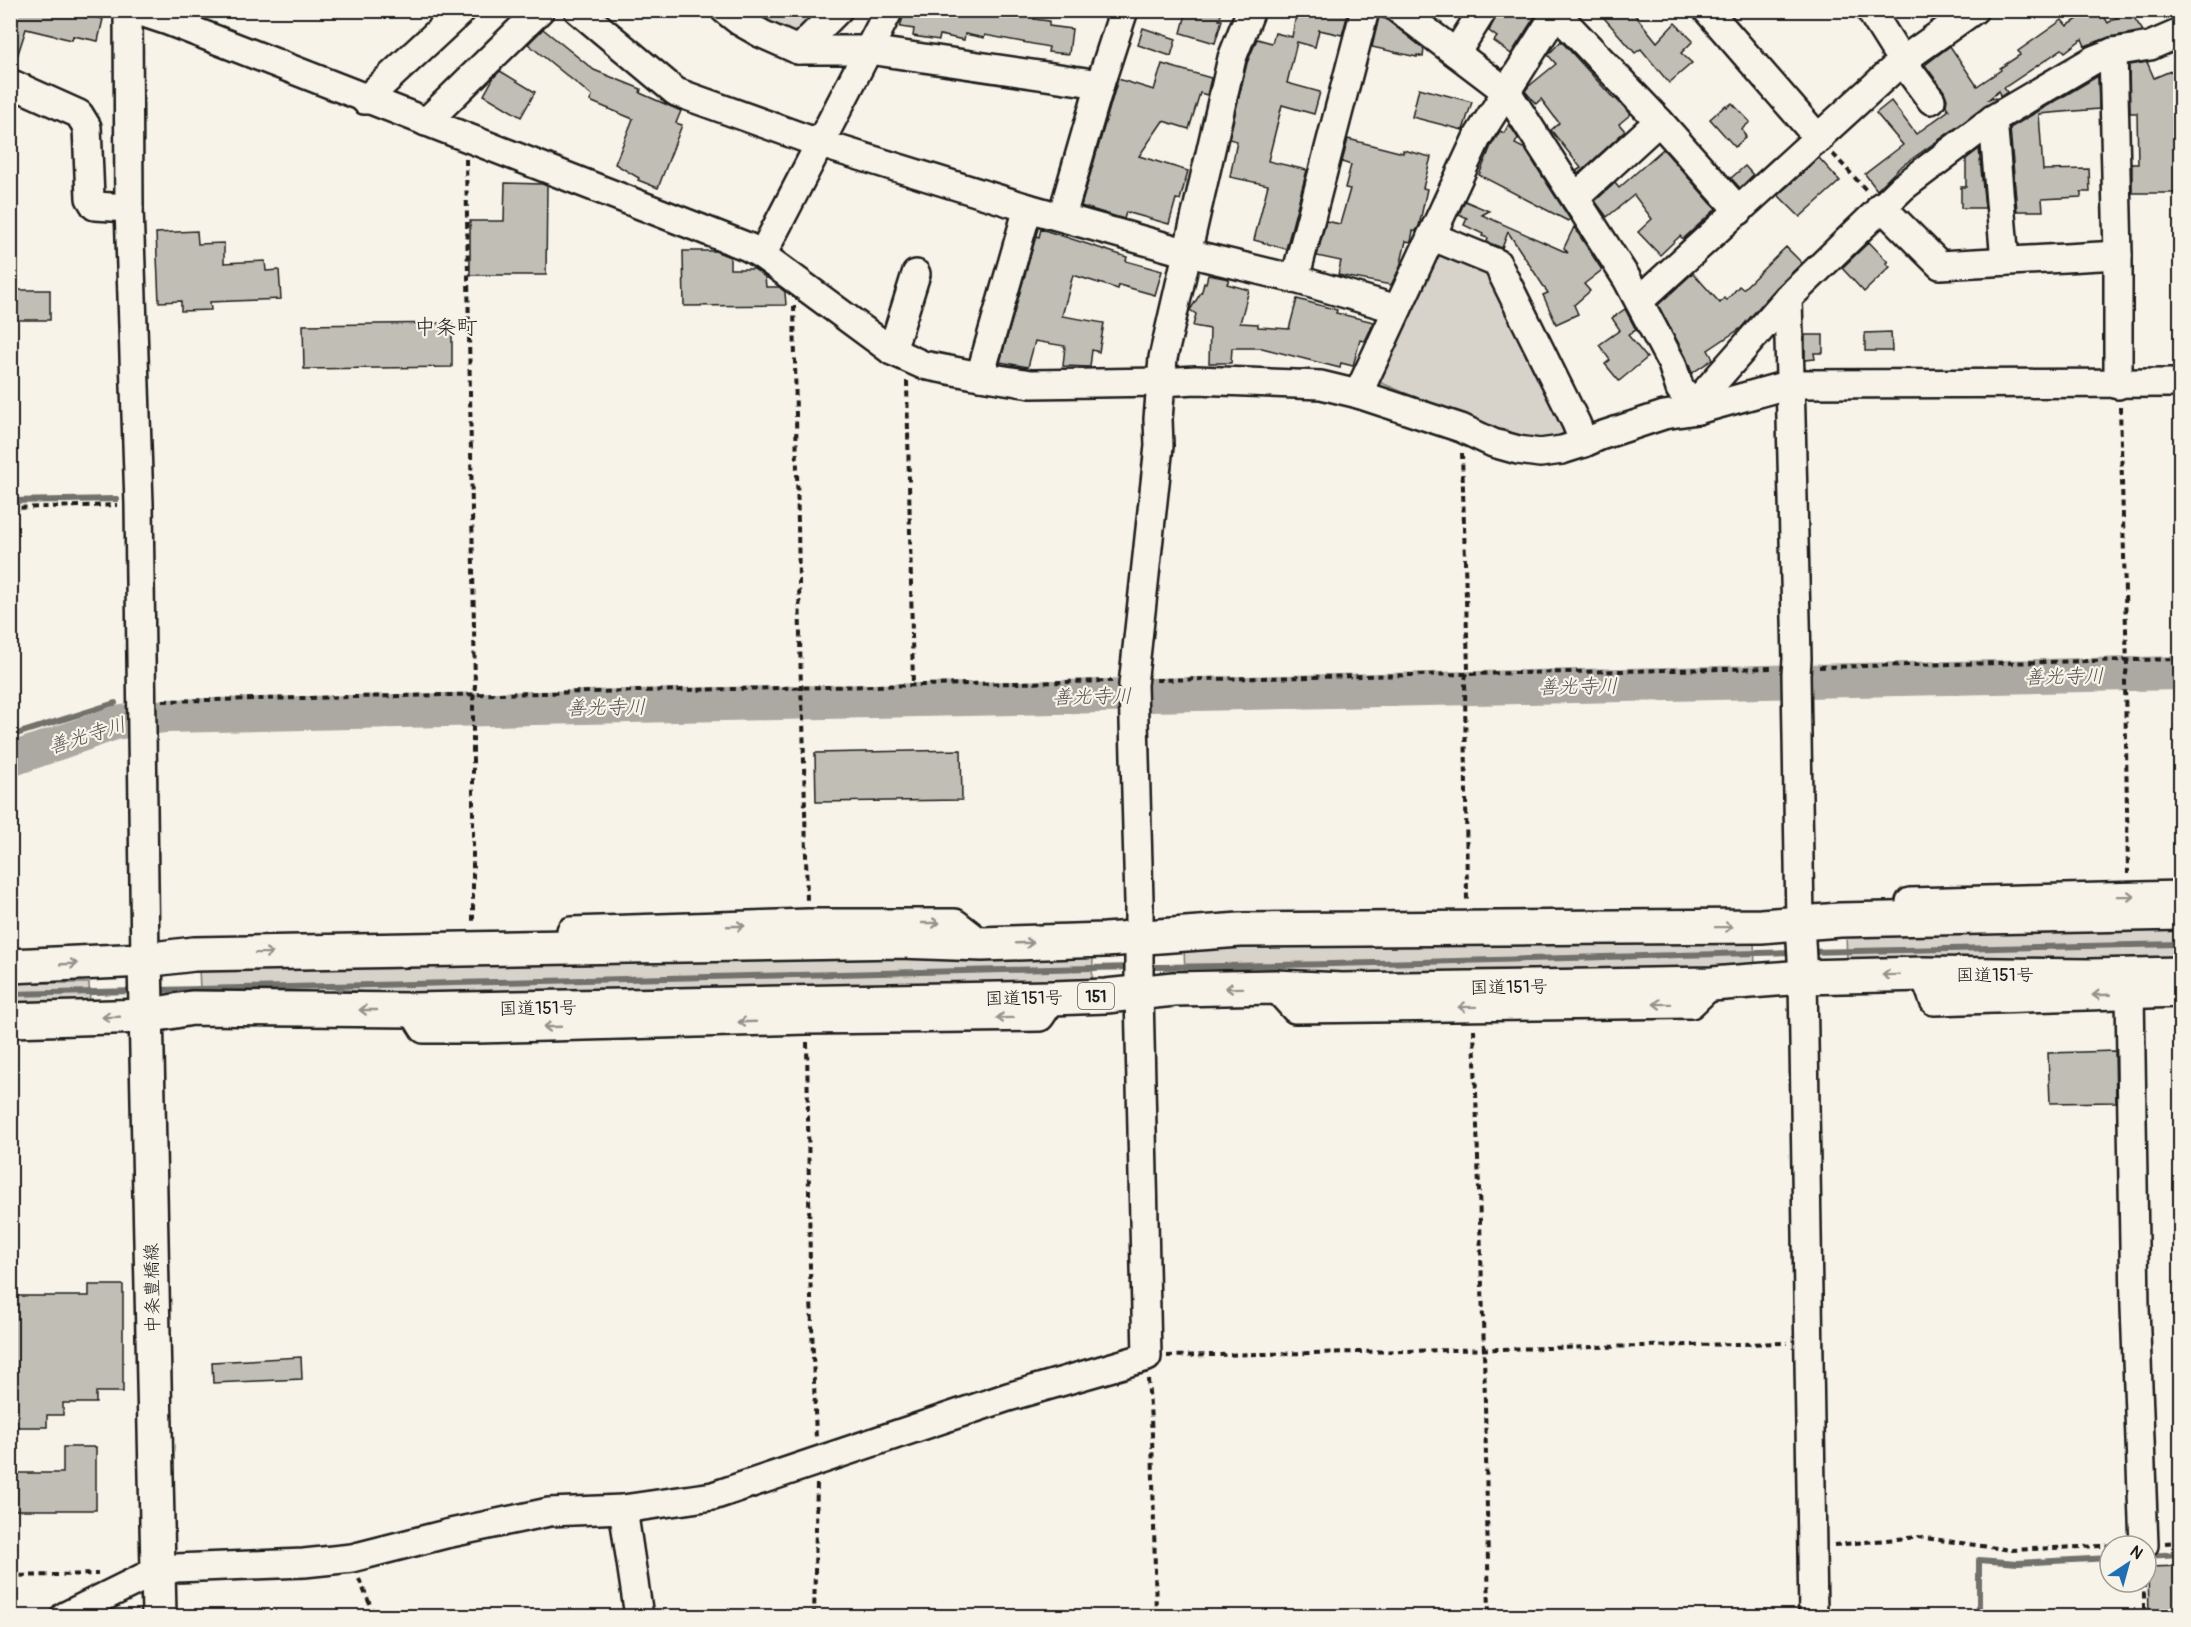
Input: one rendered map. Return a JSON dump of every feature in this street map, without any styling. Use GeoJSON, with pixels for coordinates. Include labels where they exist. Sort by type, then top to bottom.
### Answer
{"type":"FeatureCollection","features":[{"type":"Feature","properties":{"kind":"main road","name":"国道151号"},"geometry":{"type":"LineString","coordinates":[[10,1020],[146,989],[194,954],[900,940],[982,944],[1139,938],[1240,930],[1761,927],[1800,923],[2181,912]]}},
{"type":"Feature","properties":{"kind":"main road","name":"国道151号"},"geometry":{"type":"LineString","coordinates":[[10,966],[146,989],[192,1008],[412,1010],[1053,998],[1174,989],[1275,987],[1342,990],[1712,984],[1803,977],[1924,974],[2090,976],[2181,974]]}},
{"type":"Feature","properties":{"kind":"main road","name":"中条豊橋線"},"geometry":{"type":"LineString","coordinates":[[146,989],[148,1576],[159,1617]]}},
{"type":"Feature","properties":{"kind":"street"},"geometry":{"type":"LineString","coordinates":[[128,10],[129,208],[139,504],[146,989]]}},
{"type":"Feature","properties":{"kind":"street"},"geometry":{"type":"LineString","coordinates":[[135,10],[737,243],[762,255],[892,351],[924,365],[980,376],[1030,384],[1196,380],[1321,385],[1358,394],[1461,428],[1493,443],[1540,453],[1562,450],[1664,415],[1696,410],[1791,384],[2118,385],[2181,383]]}},
{"type":"Feature","properties":{"kind":"street"},"geometry":{"type":"LineString","coordinates":[[365,100],[462,10]]}},
{"type":"Feature","properties":{"kind":"street"},"geometry":{"type":"LineString","coordinates":[[426,122],[540,10]]}},
{"type":"Feature","properties":{"kind":"street"},"geometry":{"type":"LineString","coordinates":[[725,10],[762,34],[798,50],[869,50],[1100,84]]}},
{"type":"Feature","properties":{"kind":"street"},"geometry":{"type":"LineString","coordinates":[[798,50],[838,10]]}},
{"type":"Feature","properties":{"kind":"street"},"geometry":{"type":"LineString","coordinates":[[762,255],[889,10]]}},
{"type":"Feature","properties":{"kind":"street"},"geometry":{"type":"LineString","coordinates":[[1062,216],[1124,10]]}},
{"type":"Feature","properties":{"kind":"street"},"geometry":{"type":"LineString","coordinates":[[65,1617],[148,1576],[176,1568],[304,1563],[352,1558],[446,1534],[549,1512],[623,1509],[713,1496],[1008,1397],[1147,1357],[1133,689],[1159,446],[1158,419],[1163,358],[1232,58],[1251,10]]}},
{"type":"Feature","properties":{"kind":"street"},"geometry":{"type":"LineString","coordinates":[[1295,279],[1365,10]]}},
{"type":"Feature","properties":{"kind":"street"},"geometry":{"type":"LineString","coordinates":[[1398,10],[1507,92],[1576,197],[1639,301],[1672,364],[1680,389],[1696,410]]}},
{"type":"Feature","properties":{"kind":"street"},"geometry":{"type":"LineString","coordinates":[[1456,53],[1483,10]]}},
{"type":"Feature","properties":{"kind":"street"},"geometry":{"type":"LineString","coordinates":[[1707,10],[1819,139]]}},
{"type":"Feature","properties":{"kind":"street"},"geometry":{"type":"LineString","coordinates":[[1870,10],[1902,61],[1931,100]]}},
{"type":"Feature","properties":{"kind":"street"},"geometry":{"type":"LineString","coordinates":[[1639,301],[1902,61],[1974,10]]}},
{"type":"Feature","properties":{"kind":"street"},"geometry":{"type":"LineString","coordinates":[[1358,394],[1477,138],[1557,12],[1739,211]]}},
{"type":"Feature","properties":{"kind":"street"},"geometry":{"type":"LineString","coordinates":[[587,13],[676,93],[821,144],[1028,208],[1188,253],[1295,279],[1396,309]]}},
{"type":"Feature","properties":{"kind":"street"},"geometry":{"type":"LineString","coordinates":[[1696,410],[1700,398],[1788,298],[1903,187],[1993,119],[2095,59],[2113,52],[2150,46],[2181,33]]}},
{"type":"Feature","properties":{"kind":"street"},"geometry":{"type":"LineString","coordinates":[[2113,52],[2118,255],[2118,385]]}},
{"type":"Feature","properties":{"kind":"street"},"geometry":{"type":"LineString","coordinates":[[10,83],[79,114],[87,126],[90,198],[95,206],[129,208]]}},
{"type":"Feature","properties":{"kind":"street"},"geometry":{"type":"LineString","coordinates":[[1993,119],[2005,261]]}},
{"type":"Feature","properties":{"kind":"street"},"geometry":{"type":"LineString","coordinates":[[1576,197],[1659,121]]}},
{"type":"Feature","properties":{"kind":"street"},"geometry":{"type":"LineString","coordinates":[[1881,206],[1940,265],[2118,255]]}},
{"type":"Feature","properties":{"kind":"street"},"geometry":{"type":"LineString","coordinates":[[980,376],[1028,208]]}},
{"type":"Feature","properties":{"kind":"street"},"geometry":{"type":"LineString","coordinates":[[1431,236],[1497,263],[1584,443]]}},
{"type":"Feature","properties":{"kind":"street"},"geometry":{"type":"LineString","coordinates":[[892,351],[916,274]]}},
{"type":"Feature","properties":{"kind":"street"},"geometry":{"type":"LineString","coordinates":[[1788,298],[1800,923],[1803,977],[1813,1617]]}},
{"type":"Feature","properties":{"kind":"street"},"geometry":{"type":"LineString","coordinates":[[1889,920],[1897,903],[2181,895]]}},
{"type":"Feature","properties":{"kind":"street"},"geometry":{"type":"LineString","coordinates":[[1240,930],[1241,917],[1670,912],[1682,928]]}},
{"type":"Feature","properties":{"kind":"street"},"geometry":{"type":"LineString","coordinates":[[327,952],[343,937],[808,923],[955,922],[982,944]]}},
{"type":"Feature","properties":{"kind":"street"},"geometry":{"type":"LineString","coordinates":[[1924,974],[1934,1001],[2181,993]]}},
{"type":"Feature","properties":{"kind":"street"},"geometry":{"type":"LineString","coordinates":[[1275,987],[1295,1009],[1691,1004],[1712,984]]}},
{"type":"Feature","properties":{"kind":"street"},"geometry":{"type":"LineString","coordinates":[[2130,994],[2135,1307],[2144,1534]]}},
{"type":"Feature","properties":{"kind":"street"},"geometry":{"type":"LineString","coordinates":[[412,1010],[424,1029],[1040,1017],[1053,998]]}},
{"type":"Feature","properties":{"kind":"street"},"geometry":{"type":"LineString","coordinates":[[623,1509],[639,1617]]}},
{"type":"Feature","properties":{"kind":"path"},"geometry":{"type":"LineString","coordinates":[[465,137],[474,694],[472,700],[473,934]]}},
{"type":"Feature","properties":{"kind":"path"},"geometry":{"type":"LineString","coordinates":[[1819,139],[1881,206]]}},
{"type":"Feature","properties":{"kind":"path"},"geometry":{"type":"LineString","coordinates":[[793,278],[808,923]]}},
{"type":"Feature","properties":{"kind":"path"},"geometry":{"type":"LineString","coordinates":[[2118,385],[2127,667],[2125,680],[2129,896]]}},
{"type":"Feature","properties":{"kind":"path"},"geometry":{"type":"LineString","coordinates":[[908,408],[914,686]]}},
{"type":"Feature","properties":{"kind":"path"},"geometry":{"type":"LineString","coordinates":[[1461,428],[1468,914]]}},
{"type":"Feature","properties":{"kind":"path"},"geometry":{"type":"LineString","coordinates":[[10,508],[139,504]]}},
{"type":"Feature","properties":{"kind":"path"},"geometry":{"type":"LineString","coordinates":[[141,714],[474,694],[914,686],[1133,689],[1466,677],[1796,677],[2181,659]]}},
{"type":"Feature","properties":{"kind":"path"},"geometry":{"type":"LineString","coordinates":[[1473,1007],[1484,1351],[1489,1617]]}},
{"type":"Feature","properties":{"kind":"path"},"geometry":{"type":"LineString","coordinates":[[807,1020],[810,1270],[817,1461],[814,1617]]}},
{"type":"Feature","properties":{"kind":"path"},"geometry":{"type":"LineString","coordinates":[[1156,1617],[1152,1434],[1147,1357],[1808,1342]]}},
{"type":"Feature","properties":{"kind":"path"},"geometry":{"type":"LineString","coordinates":[[1812,1546],[1918,1537],[2011,1550],[2098,1547]]}},
{"type":"Feature","properties":{"kind":"path"},"geometry":{"type":"LineString","coordinates":[[352,1558],[375,1617]]}},
{"type":"Feature","properties":{"kind":"path"},"geometry":{"type":"LineString","coordinates":[[10,1575],[128,1573],[148,1576]]}},
{"type":"Feature","properties":{"kind":"path"},"geometry":{"type":"LineString","coordinates":[[2144,1594],[2144,1617]]}},
{"type":"Feature","properties":{"kind":"shaded area"},"geometry":{"type":"Polygon","coordinates":[[[749,10],[824,11],[791,41],[749,10]]]}},
{"type":"Feature","properties":{"kind":"shaded area"},"geometry":{"type":"Polygon","coordinates":[[[1432,250],[1486,266],[1569,426],[1564,436],[1529,440],[1497,432],[1379,382],[1377,376],[1432,250]]]}},
{"type":"Feature","properties":{"kind":"shaded area"},"geometry":{"type":"Polygon","coordinates":[[[2180,925],[2180,961],[1847,961],[1846,932],[2180,925]]]}},
{"type":"Feature","properties":{"kind":"shaded area"},"geometry":{"type":"Polygon","coordinates":[[[1551,937],[1635,944],[1754,941],[1755,967],[1387,980],[1185,974],[1184,947],[1551,937]]]}},
{"type":"Feature","properties":{"kind":"shaded area"},"geometry":{"type":"Polygon","coordinates":[[[860,952],[971,959],[1093,958],[1092,985],[432,999],[308,986],[200,990],[199,967],[860,952]]]}},
{"type":"Feature","properties":{"kind":"shaded area"},"geometry":{"type":"Polygon","coordinates":[[[10,983],[89,983],[90,1007],[11,1008],[10,983]]]}},
{"type":"Feature","properties":{"kind":"building"},"geometry":{"type":"Polygon","coordinates":[[[10,10],[52,10],[103,19],[98,41],[73,36],[72,40],[26,29],[14,66],[10,65],[10,10]]]}},
{"type":"Feature","properties":{"kind":"building"},"geometry":{"type":"Polygon","coordinates":[[[905,10],[1011,10],[1035,14],[1034,19],[1049,21],[1049,26],[1072,29],[1069,54],[1048,52],[1049,47],[985,35],[984,38],[965,34],[964,40],[940,35],[939,40],[913,36],[914,29],[900,27],[905,10]]]}},
{"type":"Feature","properties":{"kind":"building"},"geometry":{"type":"Polygon","coordinates":[[[1187,10],[1222,10],[1219,20],[1222,20],[1215,43],[1181,33],[1187,10]]]}},
{"type":"Feature","properties":{"kind":"building"},"geometry":{"type":"Polygon","coordinates":[[[1297,10],[1349,10],[1342,35],[1319,30],[1315,47],[1297,42],[1287,83],[1320,92],[1314,114],[1282,105],[1268,161],[1307,170],[1286,249],[1254,240],[1268,185],[1230,177],[1237,141],[1229,139],[1247,63],[1257,39],[1272,43],[1275,33],[1292,37],[1297,10]]]}},
{"type":"Feature","properties":{"kind":"building"},"geometry":{"type":"Polygon","coordinates":[[[1499,10],[1539,10],[1511,54],[1494,41],[1497,37],[1489,31],[1499,10]]]}},
{"type":"Feature","properties":{"kind":"building"},"geometry":{"type":"Polygon","coordinates":[[[1597,10],[1631,10],[1657,42],[1675,23],[1693,41],[1681,53],[1692,63],[1669,83],[1641,49],[1635,53],[1597,10]]]}},
{"type":"Feature","properties":{"kind":"building"},"geometry":{"type":"Polygon","coordinates":[[[2092,10],[2100,10],[2108,23],[2129,10],[2143,31],[2110,37],[2085,46],[2082,39],[2065,52],[2062,49],[2004,88],[2007,92],[2000,97],[1999,91],[1989,99],[1998,98],[1899,168],[1877,190],[1865,174],[1903,145],[1876,113],[1891,101],[1916,134],[1949,110],[1946,106],[1947,99],[1944,91],[1925,65],[1950,46],[1977,86],[2020,55],[2018,51],[2062,20],[2067,26],[2092,10]]]}},
{"type":"Feature","properties":{"kind":"building"},"geometry":{"type":"Polygon","coordinates":[[[1379,17],[1386,19],[1424,49],[1423,57],[1372,47],[1379,17]]]}},
{"type":"Feature","properties":{"kind":"building"},"geometry":{"type":"Polygon","coordinates":[[[1143,28],[1176,39],[1171,56],[1138,45],[1143,28]]]}},
{"type":"Feature","properties":{"kind":"building"},"geometry":{"type":"Polygon","coordinates":[[[543,29],[594,70],[641,89],[640,93],[681,111],[676,123],[682,125],[658,188],[638,180],[639,178],[615,164],[633,119],[590,101],[592,96],[528,44],[543,29]]]}},
{"type":"Feature","properties":{"kind":"building"},"geometry":{"type":"Polygon","coordinates":[[[1561,41],[1614,99],[1631,114],[1619,124],[1625,131],[1578,174],[1576,171],[1581,168],[1551,130],[1559,123],[1541,99],[1536,104],[1525,91],[1556,64],[1548,55],[1561,41]]]}},
{"type":"Feature","properties":{"kind":"building"},"geometry":{"type":"Polygon","coordinates":[[[2147,62],[2154,78],[2180,67],[2181,193],[2132,193],[2132,164],[2138,164],[2137,113],[2130,113],[2129,65],[2147,62]]]}},
{"type":"Feature","properties":{"kind":"building"},"geometry":{"type":"Polygon","coordinates":[[[1162,64],[1211,78],[1207,95],[1200,93],[1189,129],[1163,121],[1139,156],[1188,171],[1180,200],[1176,199],[1169,224],[1126,212],[1124,219],[1081,206],[1118,79],[1154,90],[1162,64]]]}},
{"type":"Feature","properties":{"kind":"building"},"geometry":{"type":"Polygon","coordinates":[[[500,71],[535,92],[521,117],[484,95],[500,71]]]}},
{"type":"Feature","properties":{"kind":"building"},"geometry":{"type":"Polygon","coordinates":[[[2098,76],[2099,109],[2039,114],[2043,170],[2089,169],[2090,192],[2081,192],[2081,197],[2042,199],[2043,211],[2017,211],[2010,128],[2098,76]]]}},
{"type":"Feature","properties":{"kind":"building"},"geometry":{"type":"Polygon","coordinates":[[[1419,88],[1472,102],[1463,130],[1412,117],[1419,88]]]}},
{"type":"Feature","properties":{"kind":"building"},"geometry":{"type":"Polygon","coordinates":[[[1732,103],[1750,122],[1742,129],[1746,137],[1735,147],[1710,119],[1726,105],[1727,107],[1732,103]]]}},
{"type":"Feature","properties":{"kind":"building"},"geometry":{"type":"Polygon","coordinates":[[[1509,124],[1518,138],[1515,144],[1525,149],[1570,219],[1568,221],[1479,175],[1491,146],[1500,131],[1504,133],[1509,124]]]}},
{"type":"Feature","properties":{"kind":"building"},"geometry":{"type":"Polygon","coordinates":[[[1348,139],[1403,153],[1403,150],[1431,157],[1423,188],[1427,189],[1419,226],[1416,231],[1413,231],[1411,242],[1406,241],[1400,267],[1391,285],[1338,275],[1341,261],[1317,256],[1326,221],[1340,224],[1350,189],[1345,188],[1351,165],[1342,162],[1348,139]]]}},
{"type":"Feature","properties":{"kind":"building"},"geometry":{"type":"Polygon","coordinates":[[[1663,149],[1716,209],[1683,239],[1680,236],[1660,255],[1638,232],[1652,219],[1634,195],[1607,217],[1595,201],[1615,183],[1619,188],[1663,149]]]}},
{"type":"Feature","properties":{"kind":"building"},"geometry":{"type":"Polygon","coordinates":[[[1979,149],[1985,208],[1961,208],[1961,187],[1966,187],[1966,159],[1979,149]]]}},
{"type":"Feature","properties":{"kind":"building"},"geometry":{"type":"Polygon","coordinates":[[[1819,158],[1840,181],[1800,217],[1778,195],[1819,158]]]}},
{"type":"Feature","properties":{"kind":"building"},"geometry":{"type":"Polygon","coordinates":[[[1745,166],[1753,175],[1740,188],[1731,178],[1745,166]]]}},
{"type":"Feature","properties":{"kind":"building"},"geometry":{"type":"Polygon","coordinates":[[[505,183],[547,186],[546,275],[470,275],[470,221],[504,221],[505,183]]]}},
{"type":"Feature","properties":{"kind":"building"},"geometry":{"type":"Polygon","coordinates":[[[1465,201],[1489,211],[1482,215],[1568,253],[1564,248],[1574,227],[1602,270],[1584,284],[1590,291],[1574,305],[1578,314],[1556,324],[1543,295],[1548,293],[1508,232],[1502,248],[1487,242],[1488,238],[1482,236],[1483,234],[1464,225],[1467,218],[1459,214],[1465,201]]]}},
{"type":"Feature","properties":{"kind":"building"},"geometry":{"type":"Polygon","coordinates":[[[1041,229],[1127,257],[1126,261],[1162,271],[1155,295],[1119,285],[1118,289],[1073,275],[1062,316],[1104,323],[1099,352],[1092,350],[1090,367],[1063,366],[1065,346],[1035,341],[1028,367],[1000,362],[1036,236],[1039,237],[1041,229]]]}},
{"type":"Feature","properties":{"kind":"building"},"geometry":{"type":"Polygon","coordinates":[[[197,231],[198,244],[224,243],[224,263],[265,261],[266,271],[279,270],[281,299],[210,302],[211,310],[181,311],[181,301],[159,302],[156,233],[197,231]]]}},
{"type":"Feature","properties":{"kind":"building"},"geometry":{"type":"Polygon","coordinates":[[[1869,242],[1890,267],[1864,292],[1842,268],[1869,242]]]}},
{"type":"Feature","properties":{"kind":"building"},"geometry":{"type":"Polygon","coordinates":[[[1786,247],[1802,263],[1776,288],[1741,328],[1708,350],[1713,359],[1692,373],[1658,305],[1693,273],[1720,303],[1724,298],[1727,300],[1739,286],[1743,289],[1786,247]]]}},
{"type":"Feature","properties":{"kind":"building"},"geometry":{"type":"Polygon","coordinates":[[[683,251],[715,251],[730,257],[730,269],[754,269],[765,277],[766,287],[779,287],[785,292],[786,305],[684,306],[683,251]]]}},
{"type":"Feature","properties":{"kind":"building"},"geometry":{"type":"Polygon","coordinates":[[[1208,275],[1229,279],[1227,284],[1249,290],[1240,323],[1289,329],[1297,299],[1337,310],[1336,313],[1374,322],[1365,341],[1360,340],[1353,366],[1341,363],[1340,368],[1262,348],[1232,348],[1231,363],[1209,363],[1210,329],[1193,326],[1196,314],[1190,310],[1202,291],[1208,275]]]}},
{"type":"Feature","properties":{"kind":"building"},"geometry":{"type":"Polygon","coordinates":[[[10,290],[50,290],[50,320],[10,320],[10,290]]]}},
{"type":"Feature","properties":{"kind":"building"},"geometry":{"type":"Polygon","coordinates":[[[1625,309],[1636,330],[1628,335],[1647,358],[1619,381],[1605,364],[1610,360],[1599,345],[1620,330],[1612,318],[1625,309]]]}},
{"type":"Feature","properties":{"kind":"building"},"geometry":{"type":"Polygon","coordinates":[[[452,323],[452,367],[304,369],[303,325],[452,323]]]}},
{"type":"Feature","properties":{"kind":"building"},"geometry":{"type":"Polygon","coordinates":[[[1891,332],[1892,351],[1865,351],[1865,333],[1891,332]]]}},
{"type":"Feature","properties":{"kind":"building"},"geometry":{"type":"Polygon","coordinates":[[[1805,335],[1823,335],[1823,353],[1814,353],[1815,359],[1805,360],[1805,335]]]}},
{"type":"Feature","properties":{"kind":"building"},"geometry":{"type":"Polygon","coordinates":[[[961,750],[962,800],[816,802],[815,753],[961,750]]]}},
{"type":"Feature","properties":{"kind":"building"},"geometry":{"type":"Polygon","coordinates":[[[2115,1051],[2116,1102],[2050,1103],[2048,1053],[2115,1051]]]}},
{"type":"Feature","properties":{"kind":"building"},"geometry":{"type":"Polygon","coordinates":[[[89,1285],[123,1285],[123,1392],[96,1392],[96,1403],[63,1403],[63,1415],[47,1415],[47,1427],[10,1427],[10,1296],[89,1296],[89,1285]]]}},
{"type":"Feature","properties":{"kind":"building"},"geometry":{"type":"Polygon","coordinates":[[[301,1357],[302,1379],[213,1383],[212,1362],[301,1357]]]}},
{"type":"Feature","properties":{"kind":"building"},"geometry":{"type":"Polygon","coordinates":[[[63,1447],[96,1447],[96,1510],[10,1510],[10,1473],[63,1473],[63,1447]]]}},
{"type":"Feature","properties":{"kind":"building"},"geometry":{"type":"Polygon","coordinates":[[[2181,1566],[2181,1617],[2149,1617],[2149,1594],[2158,1594],[2158,1567],[2181,1566]]]}},
{"type":"Feature","properties":{"kind":"waterway"},"geometry":{"type":"LineString","coordinates":[[10,501],[117,499]]}},
{"type":"Feature","properties":{"kind":"waterway","name":"善光寺川"},"geometry":{"type":"LineString","coordinates":[[10,760],[115,723],[165,716],[2180,673]]}},
{"type":"Feature","properties":{"kind":"waterway"},"geometry":{"type":"LineString","coordinates":[[10,736],[115,703]]}},
{"type":"Feature","properties":{"kind":"waterway"},"geometry":{"type":"LineString","coordinates":[[1809,952],[2180,944]]}},
{"type":"Feature","properties":{"kind":"waterway"},"geometry":{"type":"LineString","coordinates":[[1146,967],[1796,952]]}},
{"type":"Feature","properties":{"kind":"waterway"},"geometry":{"type":"LineString","coordinates":[[157,990],[1133,967]]}},
{"type":"Feature","properties":{"kind":"waterway"},"geometry":{"type":"LineString","coordinates":[[10,994],[137,991]]}},
{"type":"Feature","properties":{"kind":"waterway"},"geometry":{"type":"LineString","coordinates":[[2158,1555],[2180,1554]]}},
{"type":"Feature","properties":{"kind":"waterway"},"geometry":{"type":"LineString","coordinates":[[1979,1616],[1979,1560],[2018,1563],[2098,1559]]}},
{"type":"Feature","properties":{"kind":"district","name":"中条町"},"geometry":{"type":"Point","coordinates":[446,327]}}]}
